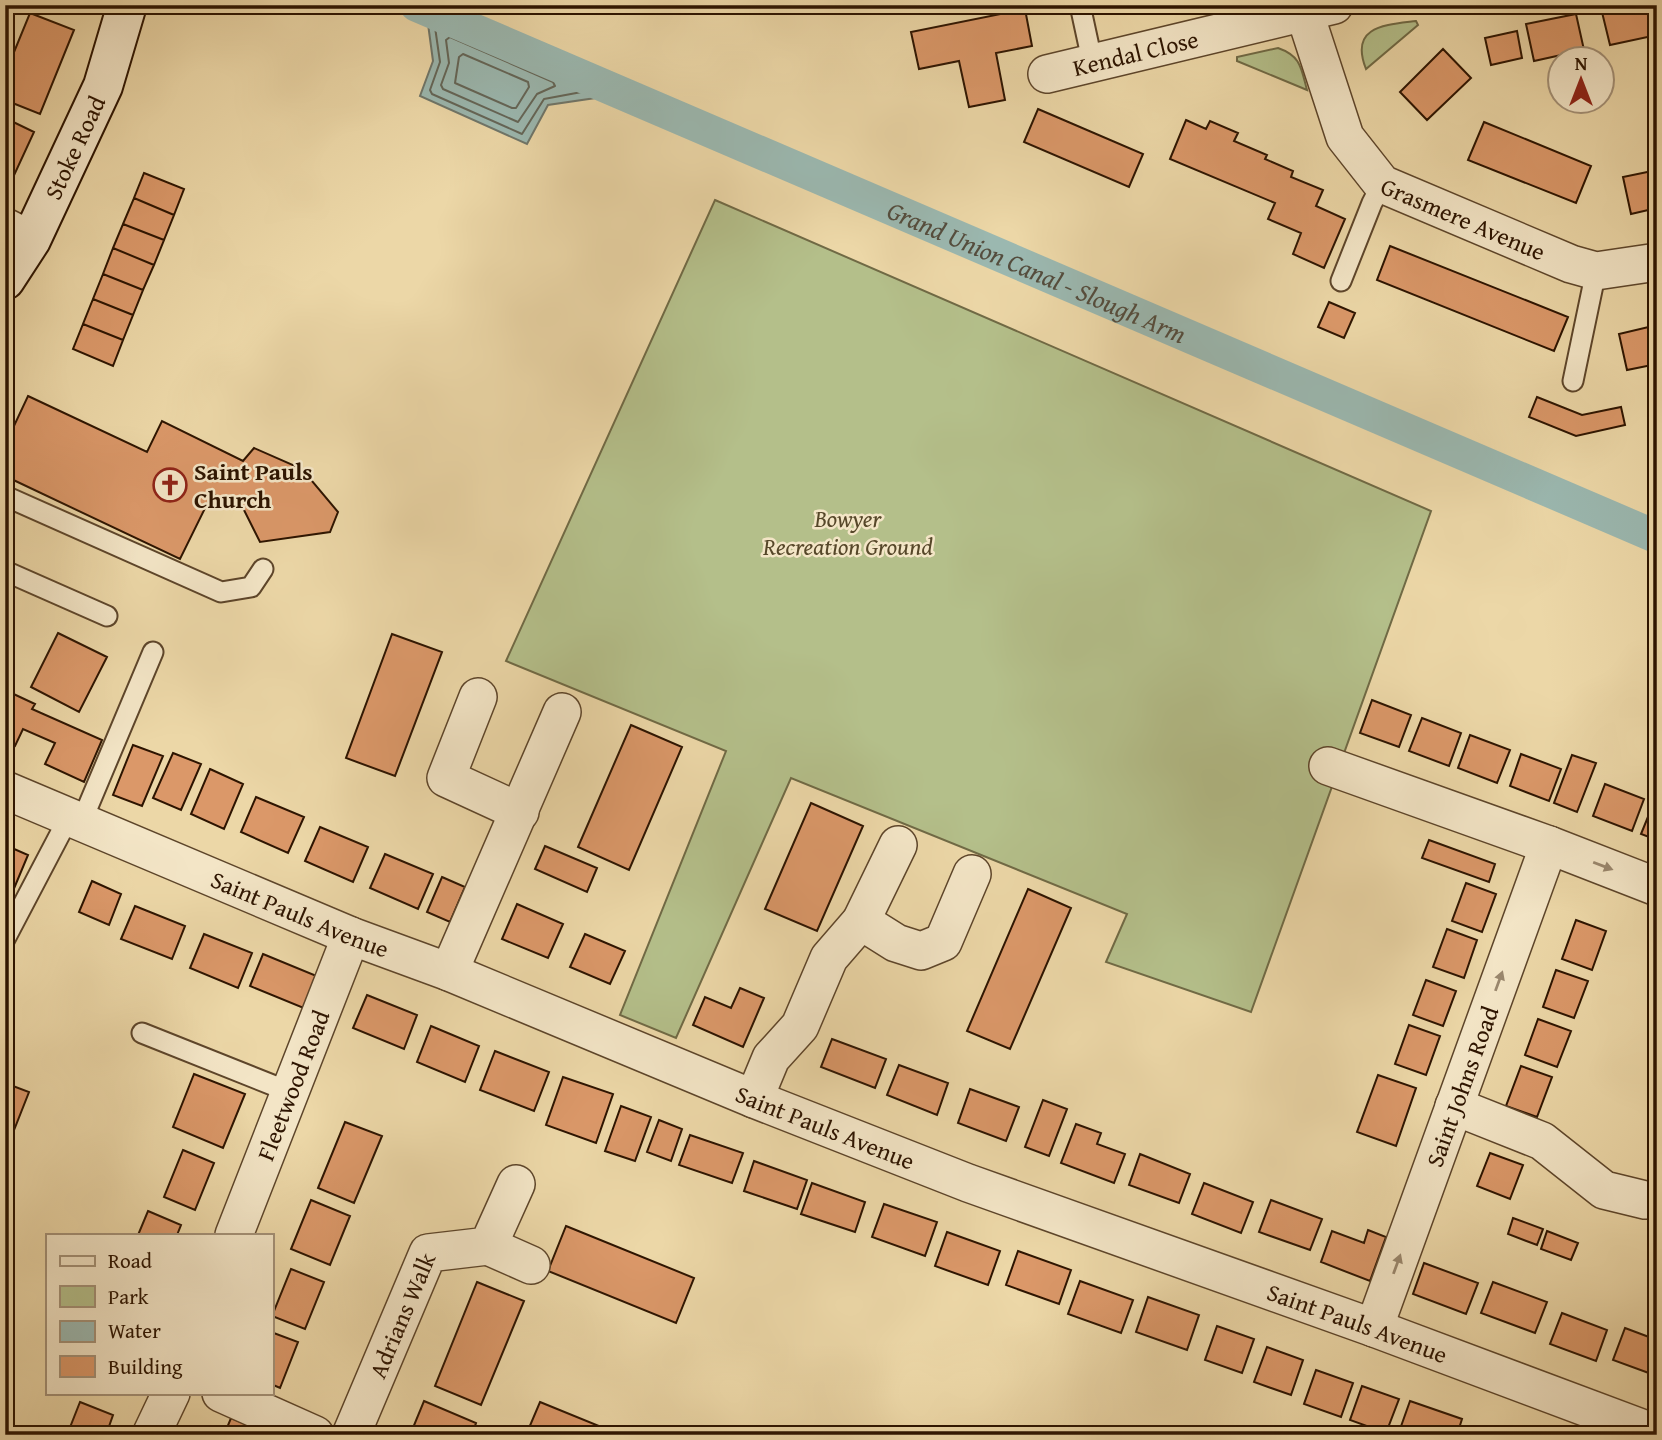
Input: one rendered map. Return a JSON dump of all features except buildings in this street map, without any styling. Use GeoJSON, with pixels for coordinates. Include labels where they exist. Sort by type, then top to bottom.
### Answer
{"type":"FeatureCollection","features":[{"type":"Feature","properties":{"kind":"main road","name":"Stoke Road"},"geometry":{"type":"LineString","coordinates":[[5,280],[18,234],[103,86],[127,5]]}},
{"type":"Feature","properties":{"kind":"street","name":"Kendal Close"},"geometry":{"type":"LineString","coordinates":[[1047,74],[1093,65],[1313,7]]}},
{"type":"Feature","properties":{"kind":"street","name":"Grasmere Avenue"},"geometry":{"type":"LineString","coordinates":[[1313,7],[1345,138],[1382,184],[1571,264],[1596,271],[1657,262]]}},
{"type":"Feature","properties":{"kind":"street"},"geometry":{"type":"LineString","coordinates":[[478,696],[446,778],[520,812]]}},
{"type":"Feature","properties":{"kind":"street"},"geometry":{"type":"LineString","coordinates":[[449,972],[562,712]]}},
{"type":"Feature","properties":{"kind":"street"},"geometry":{"type":"LineString","coordinates":[[1328,765],[1657,887]]}},
{"type":"Feature","properties":{"kind":"street","name":"Saint Pauls Avenue"},"geometry":{"type":"LineString","coordinates":[[5,790],[351,936],[449,972],[754,1100],[968,1184],[1374,1328],[1657,1434]]}},
{"type":"Feature","properties":{"kind":"street"},"geometry":{"type":"LineString","coordinates":[[754,1100],[771,1058],[800,1026],[829,958],[861,920],[898,845]]}},
{"type":"Feature","properties":{"kind":"street","name":"Saint Johns Road"},"geometry":{"type":"LineString","coordinates":[[1374,1328],[1549,845]]}},
{"type":"Feature","properties":{"kind":"street"},"geometry":{"type":"LineString","coordinates":[[861,920],[896,943],[921,951],[943,942],[972,874]]}},
{"type":"Feature","properties":{"kind":"street","name":"Fleetwood Road"},"geometry":{"type":"LineString","coordinates":[[234,1234],[351,936]]}},
{"type":"Feature","properties":{"kind":"street"},"geometry":{"type":"LineString","coordinates":[[1454,1106],[1542,1141],[1601,1204],[1645,1200]]}},
{"type":"Feature","properties":{"kind":"street"},"geometry":{"type":"LineString","coordinates":[[516,1184],[488,1246],[531,1265]]}},
{"type":"Feature","properties":{"kind":"street","name":"Adrians Walk"},"geometry":{"type":"LineString","coordinates":[[351,1435],[428,1253],[488,1246]]}},
{"type":"Feature","properties":{"kind":"street"},"geometry":{"type":"LineString","coordinates":[[151,1435],[171,1394]]}},
{"type":"Feature","properties":{"kind":"street"},"geometry":{"type":"LineString","coordinates":[[222,1394],[315,1435]]}},
{"type":"Feature","properties":{"kind":"lane"},"geometry":{"type":"LineString","coordinates":[[1080,5],[1093,65]]}},
{"type":"Feature","properties":{"kind":"lane"},"geometry":{"type":"LineString","coordinates":[[1341,281],[1382,184]]}},
{"type":"Feature","properties":{"kind":"lane"},"geometry":{"type":"LineString","coordinates":[[1573,381],[1596,271]]}},
{"type":"Feature","properties":{"kind":"lane"},"geometry":{"type":"LineString","coordinates":[[5,496],[221,592],[251,587],[262,569]]}},
{"type":"Feature","properties":{"kind":"lane"},"geometry":{"type":"LineString","coordinates":[[5,571],[107,616]]}},
{"type":"Feature","properties":{"kind":"lane"},"geometry":{"type":"LineString","coordinates":[[5,939],[75,820],[153,652]]}},
{"type":"Feature","properties":{"kind":"lane"},"geometry":{"type":"LineString","coordinates":[[142,1032],[290,1092]]}},
{"type":"Feature","properties":{"kind":"green space"},"geometry":{"type":"Polygon","coordinates":[[[1416,21],[1418,25],[1366,69],[1362,44],[1366,36],[1382,27],[1416,21]]]}},
{"type":"Feature","properties":{"kind":"green space"},"geometry":{"type":"Polygon","coordinates":[[[1278,48],[1296,59],[1307,90],[1237,61],[1237,57],[1278,48]]]}},
{"type":"Feature","properties":{"kind":"green space","name":"Bowyer Recreation Ground"},"geometry":{"type":"Polygon","coordinates":[[[715,200],[1431,511],[1251,1012],[1106,962],[1127,914],[791,778],[676,1038],[620,1015],[726,751],[506,661],[715,200]]]}},
{"type":"Feature","properties":{"kind":"water"},"geometry":{"type":"Polygon","coordinates":[[[426,9],[623,94],[548,105],[527,144],[420,96],[433,61],[426,9]]]}},
{"type":"Feature","properties":{"kind":"waterway","name":"Grand Union Canal - Slough Arm"},"geometry":{"type":"LineString","coordinates":[[416,5],[1657,537]]}},
{"type":"Feature","properties":{"kind":"place","name":"Saint Pauls Church"},"geometry":{"type":"Point","coordinates":[170,485]}}]}
